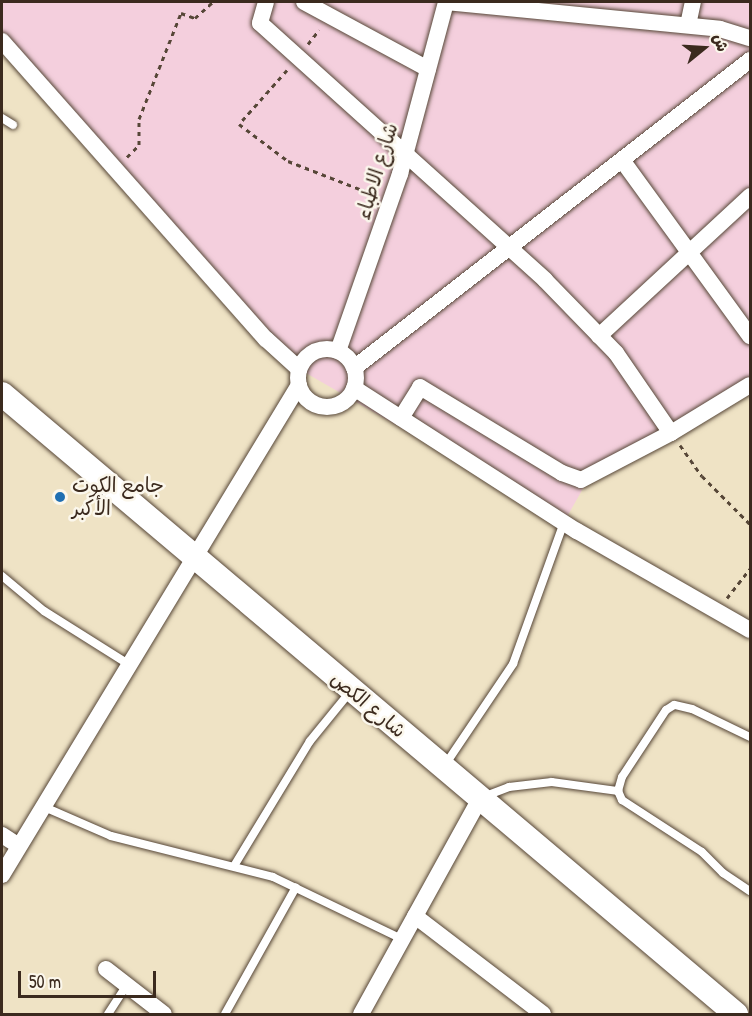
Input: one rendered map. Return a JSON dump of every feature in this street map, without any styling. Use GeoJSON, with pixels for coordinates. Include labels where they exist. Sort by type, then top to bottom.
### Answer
{"type":"FeatureCollection","features":[{"type":"Feature","properties":{"kind":"street"},"geometry":{"type":"LineString","coordinates":[[266,2],[260,23],[406,151],[599,336],[671,433]]}},
{"type":"Feature","properties":{"kind":"street"},"geometry":{"type":"LineString","coordinates":[[304,2],[428,69]]}},
{"type":"Feature","properties":{"kind":"street"},"geometry":{"type":"LineString","coordinates":[[446,2],[727,30],[750,38]]}},
{"type":"Feature","properties":{"kind":"street","name":"شارع الاطباء"},"geometry":{"type":"LineString","coordinates":[[338,351],[406,151],[446,2]]}},
{"type":"Feature","properties":{"kind":"street"},"geometry":{"type":"LineString","coordinates":[[688,26],[693,2]]}},
{"type":"Feature","properties":{"kind":"street"},"geometry":{"type":"LineString","coordinates":[[2,41],[299,377],[309,400],[326,407],[343,402],[354,388],[354,368],[338,351],[314,351],[299,377],[193,556],[42,806],[2,875]]}},
{"type":"Feature","properties":{"kind":"street"},"geometry":{"type":"LineString","coordinates":[[354,368],[750,60]]}},
{"type":"Feature","properties":{"kind":"street"},"geometry":{"type":"LineString","coordinates":[[622,160],[750,336]]}},
{"type":"Feature","properties":{"kind":"street"},"geometry":{"type":"LineString","coordinates":[[599,336],[750,196]]}},
{"type":"Feature","properties":{"kind":"street"},"geometry":{"type":"LineString","coordinates":[[401,418],[420,387],[562,472],[581,480],[671,433],[750,385]]}},
{"type":"Feature","properties":{"kind":"street"},"geometry":{"type":"LineString","coordinates":[[354,388],[564,522],[750,630]]}},
{"type":"Feature","properties":{"kind":"street","name":"شارع الكص"},"geometry":{"type":"LineString","coordinates":[[2,394],[736,1014]]}},
{"type":"Feature","properties":{"kind":"street"},"geometry":{"type":"LineString","coordinates":[[360,1014],[480,798]]}},
{"type":"Feature","properties":{"kind":"street"},"geometry":{"type":"LineString","coordinates":[[2,836],[19,846]]}},
{"type":"Feature","properties":{"kind":"street"},"geometry":{"type":"LineString","coordinates":[[415,916],[543,1014]]}},
{"type":"Feature","properties":{"kind":"street"},"geometry":{"type":"LineString","coordinates":[[106,969],[164,1014]]}},
{"type":"Feature","properties":{"kind":"lane"},"geometry":{"type":"LineString","coordinates":[[2,118],[13,125]]}},
{"type":"Feature","properties":{"kind":"lane"},"geometry":{"type":"LineString","coordinates":[[443,767],[513,664],[564,522]]}},
{"type":"Feature","properties":{"kind":"lane"},"geometry":{"type":"LineString","coordinates":[[2,576],[44,611],[128,664]]}},
{"type":"Feature","properties":{"kind":"lane"},"geometry":{"type":"LineString","coordinates":[[234,866],[310,741],[351,690]]}},
{"type":"Feature","properties":{"kind":"lane"},"geometry":{"type":"LineString","coordinates":[[750,737],[692,709],[674,705],[666,710],[622,777],[618,791],[622,800],[702,852],[723,873],[750,891]]}},
{"type":"Feature","properties":{"kind":"lane"},"geometry":{"type":"LineString","coordinates":[[480,798],[509,787],[552,782],[618,791]]}},
{"type":"Feature","properties":{"kind":"lane"},"geometry":{"type":"LineString","coordinates":[[42,806],[111,836],[234,866],[296,887],[402,939]]}},
{"type":"Feature","properties":{"kind":"lane"},"geometry":{"type":"LineString","coordinates":[[225,1014],[296,887]]}},
{"type":"Feature","properties":{"kind":"lane"},"geometry":{"type":"LineString","coordinates":[[108,1014],[127,986]]}},
{"type":"Feature","properties":{"kind":"path"},"geometry":{"type":"LineString","coordinates":[[116,169],[140,145],[139,120],[181,13],[195,18],[213,2]]}},
{"type":"Feature","properties":{"kind":"path"},"geometry":{"type":"LineString","coordinates":[[329,15],[299,57],[239,124],[288,161],[390,201]]}},
{"type":"Feature","properties":{"kind":"path"},"geometry":{"type":"LineString","coordinates":[[671,433],[702,476],[750,524]]}},
{"type":"Feature","properties":{"kind":"path"},"geometry":{"type":"LineString","coordinates":[[717,611],[750,569]]}},
{"type":"Feature","properties":{"kind":"shaded area"},"geometry":{"type":"Polygon","coordinates":[[[2,2],[750,2],[750,385],[589,478],[564,522],[299,369],[2,41],[2,2]]]}},
{"type":"Feature","properties":{"kind":"place","name":"جامع الكوت الأكبر"},"geometry":{"type":"Point","coordinates":[60,497]}}]}
